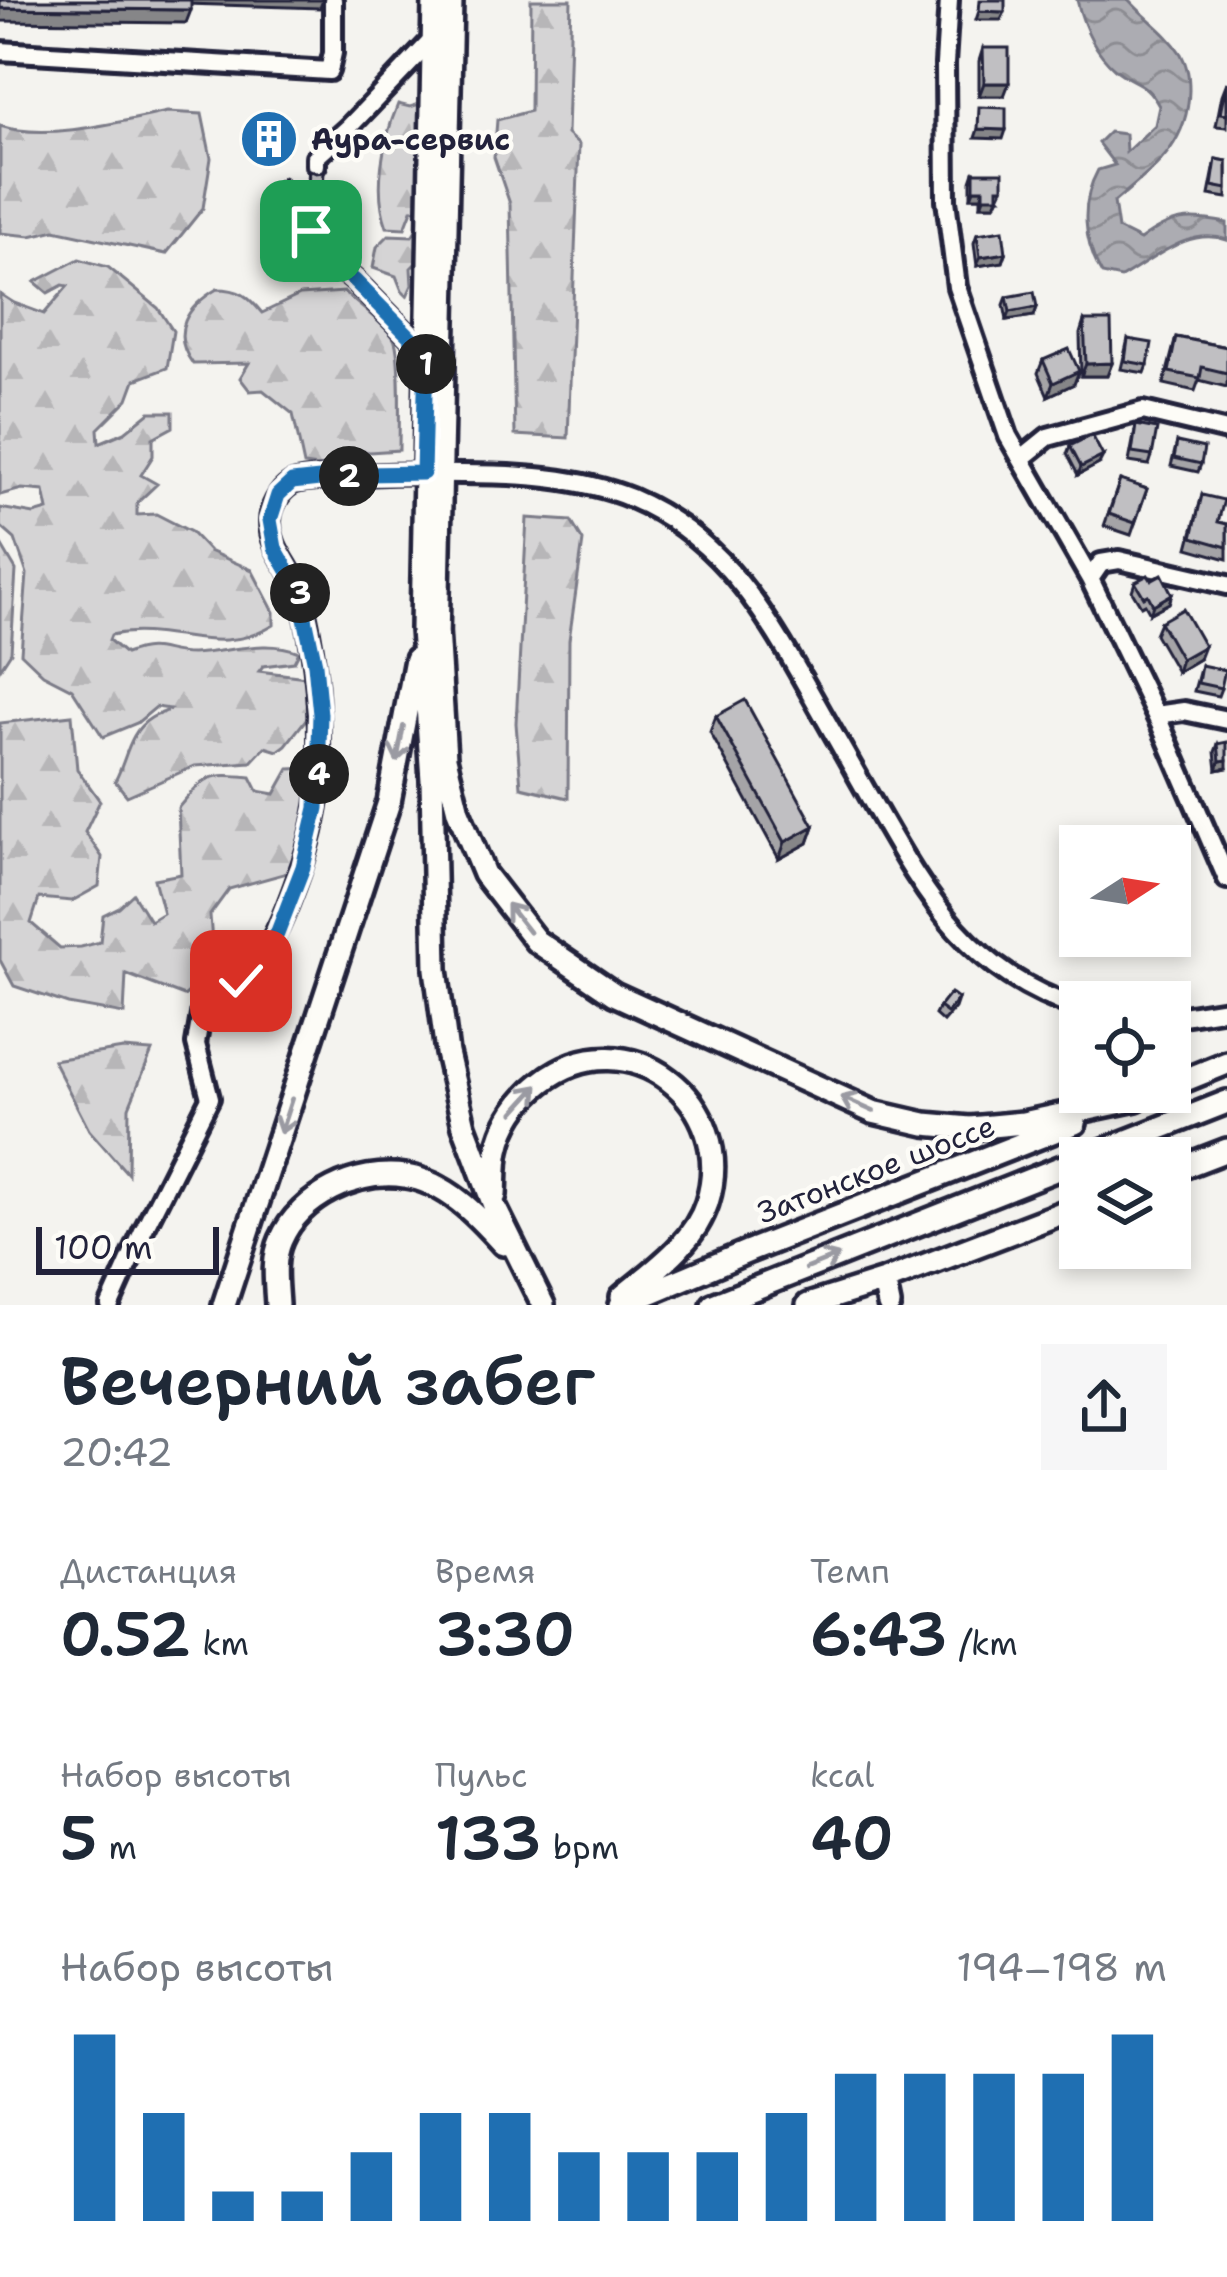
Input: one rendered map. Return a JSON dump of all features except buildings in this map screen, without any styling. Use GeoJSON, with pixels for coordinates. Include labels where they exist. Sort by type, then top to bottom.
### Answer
{"type":"FeatureCollection","features":[{"type":"Feature","properties":{"kind":"main road"},"geometry":{"type":"LineString","coordinates":[[431,473],[426,353],[434,0]]}},
{"type":"Feature","properties":{"kind":"main road"},"geometry":{"type":"LineString","coordinates":[[451,0],[431,473],[433,917],[440,1012],[457,1101],[495,1208],[543,1305]]}},
{"type":"Feature","properties":{"kind":"main road"},"geometry":{"type":"LineString","coordinates":[[429,629],[445,758],[458,811],[484,874],[536,941],[614,994],[873,1112],[970,1128],[1066,1113]]}},
{"type":"Feature","properties":{"kind":"main road"},"geometry":{"type":"LineString","coordinates":[[224,1305],[389,802],[429,629]]}},
{"type":"Feature","properties":{"kind":"main road"},"geometry":{"type":"LineString","coordinates":[[495,1208],[498,1150],[506,1126],[516,1107],[550,1076],[586,1060],[629,1060],[654,1069],[680,1088],[707,1132],[712,1156],[707,1205],[673,1255],[617,1305]]}},
{"type":"Feature","properties":{"kind":"main road"},"geometry":{"type":"LineString","coordinates":[[1191,1078],[1227,1063]]}},
{"type":"Feature","properties":{"kind":"main road"},"geometry":{"type":"LineString","coordinates":[[1138,1137],[1227,1102]]}},
{"type":"Feature","properties":{"kind":"main road","name":"Затонское шоссе"},"geometry":{"type":"LineString","coordinates":[[617,1305],[1098,1113]]}},
{"type":"Feature","properties":{"kind":"main road"},"geometry":{"type":"LineString","coordinates":[[1191,1164],[1227,1150]]}},
{"type":"Feature","properties":{"kind":"main road"},"geometry":{"type":"LineString","coordinates":[[713,1305],[1059,1168]]}},
{"type":"Feature","properties":{"kind":"main road"},"geometry":{"type":"LineString","coordinates":[[278,1305],[275,1270],[280,1241],[305,1207],[338,1185],[376,1177],[406,1176],[440,1190],[471,1209],[522,1265]]}},
{"type":"Feature","properties":{"kind":"main road"},"geometry":{"type":"LineString","coordinates":[[808,1305],[1059,1214]]}},
{"type":"Feature","properties":{"kind":"main road"},"geometry":{"type":"LineString","coordinates":[[884,1281],[889,1305]]}},
{"type":"Feature","properties":{"kind":"street"},"geometry":{"type":"LineString","coordinates":[[0,51],[328,70],[334,0]]}},
{"type":"Feature","properties":{"kind":"street"},"geometry":{"type":"LineString","coordinates":[[949,0],[946,200],[957,286],[1008,436],[1090,579],[1227,879]]}},
{"type":"Feature","properties":{"kind":"street"},"geometry":{"type":"LineString","coordinates":[[316,166],[316,157],[433,38]]}},
{"type":"Feature","properties":{"kind":"street"},"geometry":{"type":"LineString","coordinates":[[311,231],[310,243],[426,353]]}},
{"type":"Feature","properties":{"kind":"street"},"geometry":{"type":"LineString","coordinates":[[1022,458],[1048,437],[1143,411],[1227,431]]}},
{"type":"Feature","properties":{"kind":"street"},"geometry":{"type":"LineString","coordinates":[[110,1305],[210,1098],[196,1044],[202,1009],[241,981],[277,934],[303,867],[317,808],[320,714],[315,664],[299,590],[275,548],[270,520],[278,495],[292,482],[366,474],[519,476],[628,496],[700,540],[744,585],[776,633],[938,911],[1007,974],[1059,1000]]}},
{"type":"Feature","properties":{"kind":"street"},"geometry":{"type":"LineString","coordinates":[[1090,579],[1101,563],[1119,560],[1227,585]]}},
{"type":"Feature","properties":{"kind":"street"},"geometry":{"type":"LineString","coordinates":[[1156,716],[1184,711],[1227,720]]}},
{"type":"Feature","properties":{"kind":"street"},"geometry":{"type":"LineString","coordinates":[[1191,1015],[1227,1010]]}},
{"type":"Feature","properties":{"kind":"green space"},"geometry":{"type":"Polygon","coordinates":[[[531,0],[571,0],[567,134],[579,145],[568,438],[515,435],[510,204],[494,157],[497,120],[530,111],[531,0]]]}},
{"type":"Feature","properties":{"kind":"green space"},"geometry":{"type":"Polygon","coordinates":[[[426,102],[426,209],[412,210],[405,228],[387,227],[380,181],[393,118],[398,104],[410,107],[426,102]]]}},
{"type":"Feature","properties":{"kind":"green space"},"geometry":{"type":"Polygon","coordinates":[[[167,112],[202,114],[211,158],[203,208],[166,254],[55,230],[31,236],[0,233],[0,126],[60,131],[167,112]]]}},
{"type":"Feature","properties":{"kind":"green space"},"geometry":{"type":"Polygon","coordinates":[[[420,224],[424,255],[411,268],[407,296],[396,276],[373,268],[377,247],[389,235],[412,236],[420,224]]]}},
{"type":"Feature","properties":{"kind":"green space"},"geometry":{"type":"Polygon","coordinates":[[[79,259],[108,267],[158,308],[173,331],[167,368],[135,380],[128,399],[98,429],[99,443],[125,432],[150,412],[173,412],[173,427],[153,438],[153,456],[141,475],[157,484],[137,503],[137,515],[156,514],[191,532],[209,551],[252,570],[274,612],[274,625],[233,640],[132,632],[111,635],[109,640],[125,654],[153,648],[192,654],[259,646],[286,648],[299,652],[294,662],[263,666],[259,671],[314,678],[314,709],[278,751],[265,747],[251,762],[195,766],[127,796],[115,781],[133,738],[143,724],[170,709],[156,707],[137,723],[103,737],[72,689],[43,674],[21,653],[27,574],[15,539],[0,526],[0,508],[34,514],[48,510],[44,491],[22,489],[0,495],[0,294],[44,314],[68,286],[48,293],[35,282],[79,259]]]}},
{"type":"Feature","properties":{"kind":"green space"},"geometry":{"type":"Polygon","coordinates":[[[217,289],[243,295],[262,313],[300,295],[344,292],[376,319],[396,344],[399,450],[352,448],[324,468],[304,465],[293,414],[263,390],[250,391],[240,378],[249,363],[193,364],[186,352],[185,321],[217,289]]]}},
{"type":"Feature","properties":{"kind":"green space"},"geometry":{"type":"Polygon","coordinates":[[[527,518],[571,521],[583,541],[569,640],[568,798],[521,787],[516,723],[527,518]]]}},
{"type":"Feature","properties":{"kind":"green space"},"geometry":{"type":"Polygon","coordinates":[[[0,543],[16,570],[11,652],[0,669],[0,543]]]}},
{"type":"Feature","properties":{"kind":"green space"},"geometry":{"type":"Polygon","coordinates":[[[72,715],[77,769],[100,801],[85,832],[102,857],[99,886],[72,901],[39,898],[31,923],[60,948],[100,942],[103,915],[133,894],[150,921],[163,913],[154,879],[181,874],[178,808],[202,783],[216,776],[251,777],[258,791],[275,794],[289,769],[311,768],[313,801],[287,873],[229,889],[210,915],[214,971],[184,996],[126,974],[124,1014],[68,1004],[14,986],[0,960],[0,723],[72,715]]]}},
{"type":"Feature","properties":{"kind":"green space"},"geometry":{"type":"Polygon","coordinates":[[[123,1049],[152,1051],[129,1107],[128,1174],[89,1130],[53,1060],[123,1049]]]}},
{"type":"Feature","properties":{"kind":"water"},"geometry":{"type":"Polygon","coordinates":[[[1077,0],[1129,0],[1176,46],[1188,72],[1182,126],[1166,155],[1114,202],[1118,229],[1140,240],[1172,222],[1202,219],[1227,223],[1227,240],[1184,241],[1121,278],[1102,274],[1091,249],[1086,209],[1098,170],[1115,165],[1098,143],[1109,132],[1125,134],[1126,152],[1155,125],[1159,106],[1144,87],[1101,55],[1077,0]]]}},
{"type":"Feature","properties":{"kind":"place","name":"Аура-сервис"},"geometry":{"type":"Point","coordinates":[269,139]}},
{"type":"Feature","properties":{"kind":"route"},"geometry":{"type":"LineString","coordinates":[[241,981],[277,934],[303,867],[317,808],[320,714],[315,664],[299,590],[275,548],[270,520],[278,495],[292,482],[423,473],[426,353],[310,243],[311,231]]}}]}
